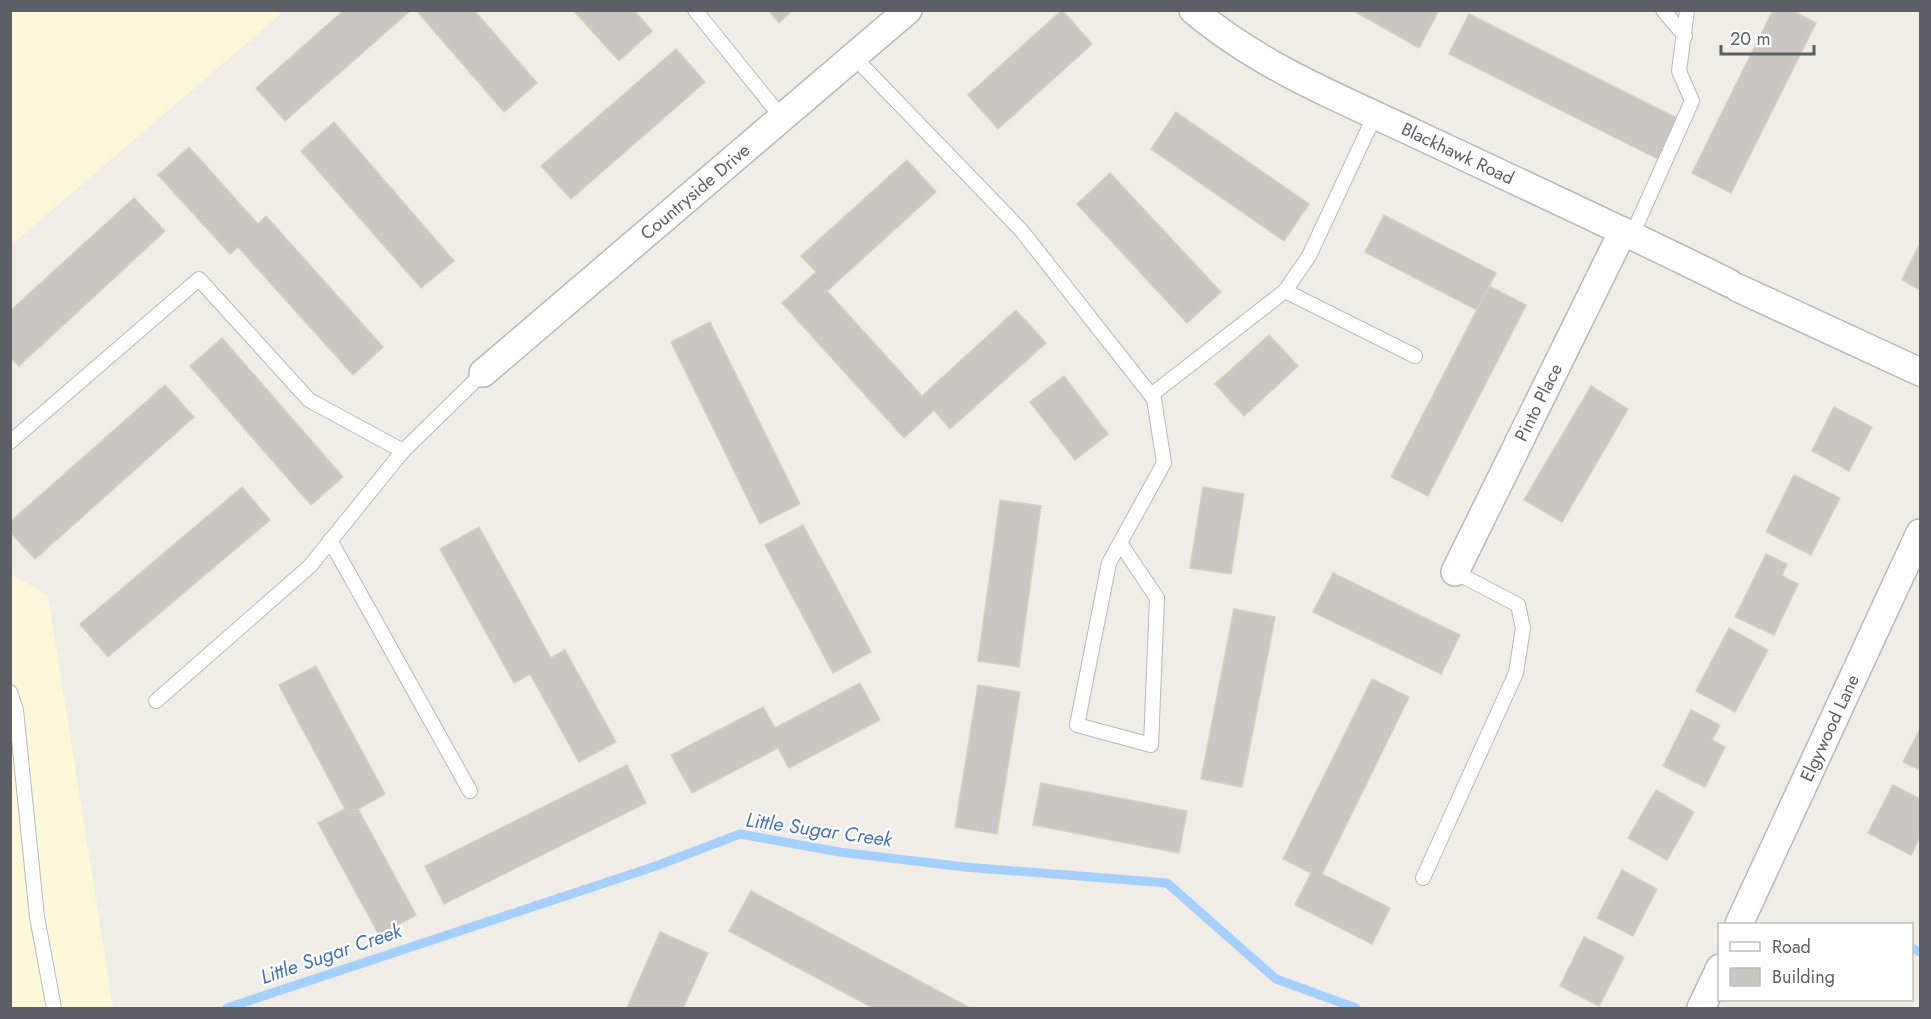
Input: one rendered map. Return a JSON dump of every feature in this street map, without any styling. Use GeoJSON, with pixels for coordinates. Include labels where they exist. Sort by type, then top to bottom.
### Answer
{"type":"FeatureCollection","features":[{"type":"Feature","properties":{"kind":"street","name":"Countryside Drive"},"geometry":{"type":"LineString","coordinates":[[483,373],[908,10]]}},
{"type":"Feature","properties":{"kind":"street","name":"Blackhawk Road"},"geometry":{"type":"LineString","coordinates":[[1193,10],[1236,43],[1293,76],[1920,372]]}},
{"type":"Feature","properties":{"kind":"street","name":"Pinto Place"},"geometry":{"type":"LineString","coordinates":[[1455,573],[1627,233]]}},
{"type":"Feature","properties":{"kind":"street","name":"Elgywood Lane"},"geometry":{"type":"LineString","coordinates":[[1739,923],[1920,533]]}},
{"type":"Feature","properties":{"kind":"street"},"geometry":{"type":"LineString","coordinates":[[1701,1008],[1718,970]]}},
{"type":"Feature","properties":{"kind":"lane"},"geometry":{"type":"LineString","coordinates":[[695,10],[782,118]]}},
{"type":"Feature","properties":{"kind":"lane"},"geometry":{"type":"LineString","coordinates":[[1663,10],[1685,36]]}},
{"type":"Feature","properties":{"kind":"lane"},"geometry":{"type":"LineString","coordinates":[[1627,233],[1692,101],[1680,70],[1687,10]]}},
{"type":"Feature","properties":{"kind":"lane"},"geometry":{"type":"LineString","coordinates":[[854,57],[1022,230],[1154,399],[1164,463],[1120,543],[1109,563],[1077,725],[1151,745],[1158,598],[1120,543]]}},
{"type":"Feature","properties":{"kind":"lane"},"geometry":{"type":"LineString","coordinates":[[1151,395],[1286,291],[1309,256],[1374,115]]}},
{"type":"Feature","properties":{"kind":"lane"},"geometry":{"type":"LineString","coordinates":[[10,442],[199,279],[309,400],[403,451]]}},
{"type":"Feature","properties":{"kind":"lane"},"geometry":{"type":"LineString","coordinates":[[1286,291],[1416,356]]}},
{"type":"Feature","properties":{"kind":"lane"},"geometry":{"type":"LineString","coordinates":[[156,701],[310,566],[403,451],[483,373]]}},
{"type":"Feature","properties":{"kind":"lane"},"geometry":{"type":"LineString","coordinates":[[330,540],[470,791]]}},
{"type":"Feature","properties":{"kind":"lane"},"geometry":{"type":"LineString","coordinates":[[1423,878],[1516,673],[1523,628],[1518,605],[1455,573]]}},
{"type":"Feature","properties":{"kind":"lane"},"geometry":{"type":"LineString","coordinates":[[10,692],[16,710],[37,917],[54,1008]]}},
{"type":"Feature","properties":{"kind":"shaded area"},"geometry":{"type":"Polygon","coordinates":[[[11,10],[284,10],[284,11],[11,245],[11,10]]]}},
{"type":"Feature","properties":{"kind":"shaded area"},"geometry":{"type":"Polygon","coordinates":[[[10,573],[48,596],[113,1008],[11,1008],[10,573]]]}},
{"type":"Feature","properties":{"kind":"building"},"geometry":{"type":"Polygon","coordinates":[[[344,10],[411,10],[285,121],[256,88],[344,10]]]}},
{"type":"Feature","properties":{"kind":"building"},"geometry":{"type":"Polygon","coordinates":[[[416,10],[474,10],[537,83],[504,112],[416,10]]]}},
{"type":"Feature","properties":{"kind":"building"},"geometry":{"type":"Polygon","coordinates":[[[573,10],[634,10],[652,31],[619,61],[573,10]]]}},
{"type":"Feature","properties":{"kind":"building"},"geometry":{"type":"Polygon","coordinates":[[[768,10],[793,10],[779,23],[768,10]]]}},
{"type":"Feature","properties":{"kind":"building"},"geometry":{"type":"Polygon","coordinates":[[[1062,10],[1092,44],[998,129],[968,95],[1062,10]]]}},
{"type":"Feature","properties":{"kind":"building"},"geometry":{"type":"Polygon","coordinates":[[[1352,10],[1439,10],[1419,48],[1352,10]]]}},
{"type":"Feature","properties":{"kind":"building"},"geometry":{"type":"Polygon","coordinates":[[[1773,10],[1792,10],[1816,23],[1731,193],[1692,173],[1773,10]]]}},
{"type":"Feature","properties":{"kind":"building"},"geometry":{"type":"Polygon","coordinates":[[[1469,14],[1679,119],[1658,159],[1449,54],[1469,14]]]}},
{"type":"Feature","properties":{"kind":"building"},"geometry":{"type":"Polygon","coordinates":[[[676,49],[705,82],[571,199],[541,166],[676,49]]]}},
{"type":"Feature","properties":{"kind":"building"},"geometry":{"type":"Polygon","coordinates":[[[1176,112],[1309,204],[1284,241],[1151,149],[1176,112]]]}},
{"type":"Feature","properties":{"kind":"building"},"geometry":{"type":"Polygon","coordinates":[[[334,122],[454,261],[421,288],[301,151],[334,122]]]}},
{"type":"Feature","properties":{"kind":"building"},"geometry":{"type":"Polygon","coordinates":[[[189,147],[258,224],[266,216],[383,347],[353,375],[238,247],[230,254],[158,175],[189,147]]]}},
{"type":"Feature","properties":{"kind":"building"},"geometry":{"type":"Polygon","coordinates":[[[907,160],[936,192],[827,291],[922,396],[1016,310],[1046,343],[950,429],[934,410],[904,438],[782,303],[816,272],[801,256],[907,160]]]}},
{"type":"Feature","properties":{"kind":"building"},"geometry":{"type":"Polygon","coordinates":[[[1110,173],[1221,292],[1187,323],[1077,204],[1110,173]]]}},
{"type":"Feature","properties":{"kind":"building"},"geometry":{"type":"Polygon","coordinates":[[[134,198],[165,231],[19,366],[10,357],[10,311],[134,198]]]}},
{"type":"Feature","properties":{"kind":"building"},"geometry":{"type":"Polygon","coordinates":[[[1384,215],[1496,273],[1477,310],[1365,252],[1384,215]]]}},
{"type":"Feature","properties":{"kind":"building"},"geometry":{"type":"Polygon","coordinates":[[[1920,243],[1920,290],[1902,280],[1920,243]]]}},
{"type":"Feature","properties":{"kind":"building"},"geometry":{"type":"Polygon","coordinates":[[[1489,286],[1526,305],[1428,496],[1391,477],[1489,286]]]}},
{"type":"Feature","properties":{"kind":"building"},"geometry":{"type":"Polygon","coordinates":[[[710,322],[800,504],[760,524],[671,342],[710,322]]]}},
{"type":"Feature","properties":{"kind":"building"},"geometry":{"type":"Polygon","coordinates":[[[1269,335],[1298,366],[1244,416],[1215,384],[1269,335]]]}},
{"type":"Feature","properties":{"kind":"building"},"geometry":{"type":"Polygon","coordinates":[[[222,338],[343,477],[311,505],[190,366],[222,338]]]}},
{"type":"Feature","properties":{"kind":"building"},"geometry":{"type":"Polygon","coordinates":[[[1064,376],[1108,434],[1075,460],[1030,402],[1064,376]]]}},
{"type":"Feature","properties":{"kind":"building"},"geometry":{"type":"Polygon","coordinates":[[[165,385],[194,417],[35,559],[10,532],[10,522],[165,385]]]}},
{"type":"Feature","properties":{"kind":"building"},"geometry":{"type":"Polygon","coordinates":[[[1591,386],[1628,409],[1562,522],[1524,500],[1591,386]]]}},
{"type":"Feature","properties":{"kind":"building"},"geometry":{"type":"Polygon","coordinates":[[[1834,407],[1872,427],[1849,471],[1812,451],[1834,407]]]}},
{"type":"Feature","properties":{"kind":"building"},"geometry":{"type":"Polygon","coordinates":[[[1794,475],[1840,498],[1811,555],[1766,532],[1794,475]]]}},
{"type":"Feature","properties":{"kind":"building"},"geometry":{"type":"Polygon","coordinates":[[[242,487],[270,520],[108,657],[80,624],[242,487]]]}},
{"type":"Feature","properties":{"kind":"building"},"geometry":{"type":"Polygon","coordinates":[[[1203,487],[1244,494],[1231,574],[1190,568],[1203,487]]]}},
{"type":"Feature","properties":{"kind":"building"},"geometry":{"type":"Polygon","coordinates":[[[1000,500],[1041,506],[1019,667],[978,661],[1000,500]]]}},
{"type":"Feature","properties":{"kind":"building"},"geometry":{"type":"Polygon","coordinates":[[[803,525],[871,652],[833,673],[765,545],[803,525]]]}},
{"type":"Feature","properties":{"kind":"building"},"geometry":{"type":"Polygon","coordinates":[[[479,527],[551,658],[565,650],[616,742],[579,762],[530,674],[514,683],[440,549],[479,527]]]}},
{"type":"Feature","properties":{"kind":"building"},"geometry":{"type":"Polygon","coordinates":[[[1766,554],[1787,564],[1782,576],[1798,584],[1774,635],[1735,617],[1766,554]]]}},
{"type":"Feature","properties":{"kind":"building"},"geometry":{"type":"Polygon","coordinates":[[[1333,573],[1460,635],[1441,674],[1313,612],[1333,573]]]}},
{"type":"Feature","properties":{"kind":"building"},"geometry":{"type":"Polygon","coordinates":[[[1234,609],[1275,617],[1242,787],[1201,779],[1234,609]]]}},
{"type":"Feature","properties":{"kind":"building"},"geometry":{"type":"Polygon","coordinates":[[[1729,628],[1768,650],[1735,712],[1696,691],[1729,628]]]}},
{"type":"Feature","properties":{"kind":"building"},"geometry":{"type":"Polygon","coordinates":[[[316,666],[385,794],[358,809],[416,915],[379,935],[318,823],[345,809],[279,685],[316,666]]]}},
{"type":"Feature","properties":{"kind":"building"},"geometry":{"type":"Polygon","coordinates":[[[1372,679],[1409,697],[1322,874],[1390,908],[1372,944],[1295,905],[1311,873],[1283,859],[1372,679]]]}},
{"type":"Feature","properties":{"kind":"building"},"geometry":{"type":"Polygon","coordinates":[[[860,683],[880,720],[789,768],[778,748],[692,793],[671,755],[763,707],[775,728],[860,683]]]}},
{"type":"Feature","properties":{"kind":"building"},"geometry":{"type":"Polygon","coordinates":[[[978,685],[1020,692],[997,834],[955,827],[978,685]]]}},
{"type":"Feature","properties":{"kind":"building"},"geometry":{"type":"Polygon","coordinates":[[[1691,710],[1720,725],[1712,740],[1725,747],[1705,787],[1663,766],[1691,710]]]}},
{"type":"Feature","properties":{"kind":"building"},"geometry":{"type":"Polygon","coordinates":[[[1920,729],[1920,770],[1903,762],[1920,729]]]}},
{"type":"Feature","properties":{"kind":"building"},"geometry":{"type":"Polygon","coordinates":[[[627,765],[646,803],[444,904],[425,866],[627,765]]]}},
{"type":"Feature","properties":{"kind":"building"},"geometry":{"type":"Polygon","coordinates":[[[1041,783],[1187,811],[1179,853],[1033,825],[1041,783]]]}},
{"type":"Feature","properties":{"kind":"building"},"geometry":{"type":"Polygon","coordinates":[[[1893,785],[1920,799],[1920,837],[1911,855],[1868,833],[1893,785]]]}},
{"type":"Feature","properties":{"kind":"building"},"geometry":{"type":"Polygon","coordinates":[[[1656,790],[1694,812],[1667,860],[1628,838],[1656,790]]]}},
{"type":"Feature","properties":{"kind":"building"},"geometry":{"type":"Polygon","coordinates":[[[1622,870],[1657,889],[1633,936],[1597,918],[1622,870]]]}},
{"type":"Feature","properties":{"kind":"building"},"geometry":{"type":"Polygon","coordinates":[[[751,891],[970,1008],[873,1008],[729,931],[751,891]]]}},
{"type":"Feature","properties":{"kind":"building"},"geometry":{"type":"Polygon","coordinates":[[[660,932],[708,953],[683,1008],[627,1008],[660,932]]]}},
{"type":"Feature","properties":{"kind":"building"},"geometry":{"type":"Polygon","coordinates":[[[1584,937],[1624,957],[1599,1006],[1560,986],[1584,937]]]}},
{"type":"Feature","properties":{"kind":"waterway","name":"Little Sugar Creek"},"geometry":{"type":"LineString","coordinates":[[227,1008],[656,866],[740,834],[839,852],[965,867],[1167,883],[1276,979],[1356,1008]]}},
{"type":"Feature","properties":{"kind":"waterway","name":"Little Sugar Creek"},"geometry":{"type":"LineString","coordinates":[[1913,948],[1920,952]]}}]}
